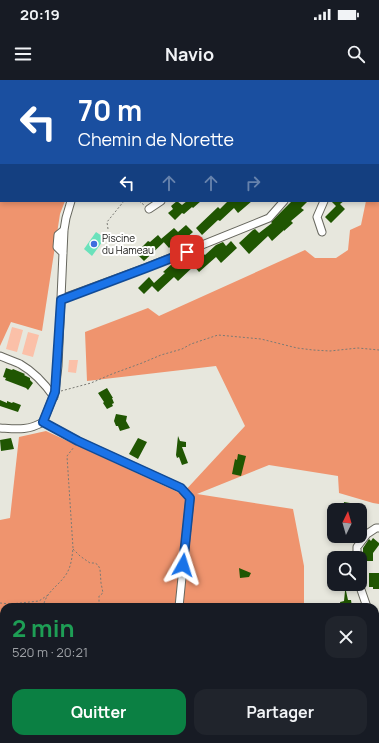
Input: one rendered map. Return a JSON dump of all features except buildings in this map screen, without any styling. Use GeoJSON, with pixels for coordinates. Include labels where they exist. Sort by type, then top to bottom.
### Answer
{"type":"FeatureCollection","features":[{"type":"Feature","properties":{"kind":"street"},"geometry":{"type":"LineString","coordinates":[[0,428],[19,430],[36,426],[43,422],[54,395],[61,300],[64,230],[71,202]]}},
{"type":"Feature","properties":{"kind":"street"},"geometry":{"type":"LineString","coordinates":[[149,209],[160,202]]}},
{"type":"Feature","properties":{"kind":"street"},"geometry":{"type":"LineString","coordinates":[[61,300],[146,268],[269,218],[283,202]]}},
{"type":"Feature","properties":{"kind":"street"},"geometry":{"type":"LineString","coordinates":[[322,232],[317,217],[324,202]]}},
{"type":"Feature","properties":{"kind":"street"},"geometry":{"type":"LineString","coordinates":[[0,356],[20,364],[30,371],[54,395]]}},
{"type":"Feature","properties":{"kind":"street"},"geometry":{"type":"LineString","coordinates":[[43,422],[78,441],[181,488],[190,498],[179,603]]}},
{"type":"Feature","properties":{"kind":"street"},"geometry":{"type":"LineString","coordinates":[[357,551],[357,547],[367,534],[376,528],[379,528]]}},
{"type":"Feature","properties":{"kind":"street"},"geometry":{"type":"LineString","coordinates":[[361,591],[366,603]]}},
{"type":"Feature","properties":{"kind":"path"},"geometry":{"type":"LineString","coordinates":[[108,229],[106,222],[123,202]]}},
{"type":"Feature","properties":{"kind":"path"},"geometry":{"type":"LineString","coordinates":[[54,395],[91,383],[161,355],[182,349],[191,344],[218,335],[261,339],[297,348],[324,351],[358,348],[379,350]]}},
{"type":"Feature","properties":{"kind":"path"},"geometry":{"type":"LineString","coordinates":[[44,603],[45,599],[65,576],[72,562],[73,548],[67,456],[78,441]]}},
{"type":"Feature","properties":{"kind":"path"},"geometry":{"type":"LineString","coordinates":[[73,548],[80,556],[90,563],[95,563],[100,569],[103,593],[99,596],[100,603]]}},
{"type":"Feature","properties":{"kind":"path"},"geometry":{"type":"LineString","coordinates":[[21,603],[39,601],[50,593]]}},
{"type":"Feature","properties":{"kind":"shaded area"},"geometry":{"type":"Polygon","coordinates":[[[0,202],[65,202],[60,214],[42,331],[11,322],[0,346],[0,202]]]}},
{"type":"Feature","properties":{"kind":"shaded area"},"geometry":{"type":"Polygon","coordinates":[[[366,202],[379,202],[379,504],[339,493],[338,476],[269,465],[197,494],[293,509],[304,566],[304,603],[0,603],[0,520],[10,518],[19,437],[46,431],[182,494],[245,426],[216,366],[87,381],[85,332],[148,308],[159,316],[305,250],[315,258],[336,258],[348,250],[350,230],[361,225],[366,202]]]}},
{"type":"Feature","properties":{"kind":"shaded area","name":"Piscine du Hameau"},"geometry":{"type":"Polygon","coordinates":[[[96,232],[105,238],[92,256],[84,249],[96,232]]]}},
{"type":"Feature","properties":{"kind":"shaded area"},"geometry":{"type":"Polygon","coordinates":[[[12,327],[23,330],[17,352],[6,349],[12,327]]]}},
{"type":"Feature","properties":{"kind":"shaded area"},"geometry":{"type":"Polygon","coordinates":[[[28,332],[39,335],[33,357],[22,354],[28,332]]]}},
{"type":"Feature","properties":{"kind":"shaded area"},"geometry":{"type":"Polygon","coordinates":[[[69,360],[78,360],[76,373],[68,372],[69,360]]]}},
{"type":"Feature","properties":{"kind":"place","name":"Piscine du Hameau"},"geometry":{"type":"Point","coordinates":[94,244]}},
{"type":"Feature","properties":{"kind":"route"},"geometry":{"type":"LineString","coordinates":[[183,565],[190,498],[181,488],[78,441],[43,422],[55,392],[58,366],[61,300],[187,252]]}}]}
